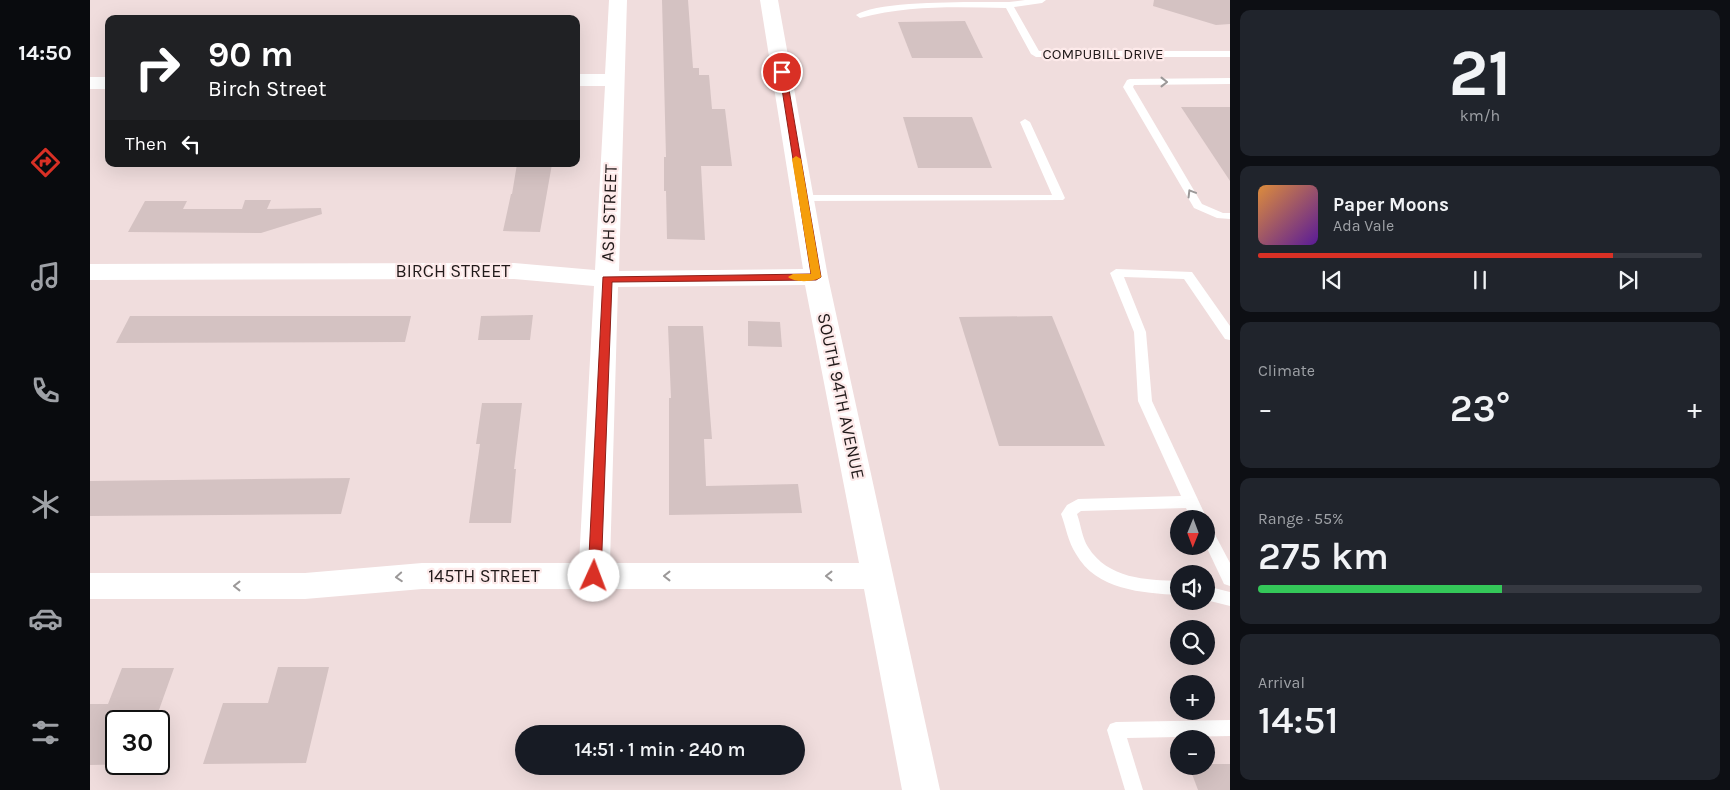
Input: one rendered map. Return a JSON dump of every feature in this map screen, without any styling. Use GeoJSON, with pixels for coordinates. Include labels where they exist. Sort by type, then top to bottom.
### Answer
{"type":"FeatureCollection","features":[{"type":"Feature","properties":{"kind":"street","name":"ASH STREET"},"geometry":{"type":"LineString","coordinates":[[594,576],[618,0]]}},
{"type":"Feature","properties":{"kind":"street","name":"SOUTH 94TH AVENUE"},"geometry":{"type":"LineString","coordinates":[[769,0],[816,277],[921,790]]}},
{"type":"Feature","properties":{"kind":"street"},"geometry":{"type":"LineString","coordinates":[[580,80],[614,80]]}},
{"type":"Feature","properties":{"kind":"street"},"geometry":{"type":"LineString","coordinates":[[90,83],[105,83]]}},
{"type":"Feature","properties":{"kind":"street","name":"BIRCH STREET"},"geometry":{"type":"LineString","coordinates":[[90,272],[514,271],[607,279],[816,277]]}},
{"type":"Feature","properties":{"kind":"street","name":"145TH STREET"},"geometry":{"type":"LineString","coordinates":[[90,586],[305,586],[422,576],[878,576]]}},
{"type":"Feature","properties":{"kind":"lane"},"geometry":{"type":"LineString","coordinates":[[860,15],[876,8],[902,4],[1008,5],[1042,0]]}},
{"type":"Feature","properties":{"kind":"lane","name":"COMPUBILL DRIVE"},"geometry":{"type":"LineString","coordinates":[[1008,5],[1036,54],[1230,54]]}},
{"type":"Feature","properties":{"kind":"lane"},"geometry":{"type":"LineString","coordinates":[[1230,81],[1130,82],[1128,87],[1198,206],[1221,216],[1230,216]]}},
{"type":"Feature","properties":{"kind":"lane"},"geometry":{"type":"LineString","coordinates":[[803,198],[1059,198],[1024,122]]}},
{"type":"Feature","properties":{"kind":"lane"},"geometry":{"type":"LineString","coordinates":[[1194,510],[1144,401],[1140,332],[1116,273],[1188,275],[1230,336]]}},
{"type":"Feature","properties":{"kind":"lane"},"geometry":{"type":"LineString","coordinates":[[1170,587],[1123,583],[1106,574],[1083,553],[1069,514],[1078,505],[1190,502]]}},
{"type":"Feature","properties":{"kind":"lane"},"geometry":{"type":"LineString","coordinates":[[1215,549],[1230,578]]}},
{"type":"Feature","properties":{"kind":"lane"},"geometry":{"type":"LineString","coordinates":[[1215,595],[1230,599]]}},
{"type":"Feature","properties":{"kind":"lane"},"geometry":{"type":"LineString","coordinates":[[1134,790],[1116,730],[1230,728]]}},
{"type":"Feature","properties":{"kind":"building"},"geometry":{"type":"Polygon","coordinates":[[[662,0],[688,0],[693,68],[699,68],[699,75],[709,75],[712,109],[725,109],[732,166],[701,166],[705,240],[667,239],[666,191],[664,191],[664,157],[666,157],[662,0]]]}},
{"type":"Feature","properties":{"kind":"building"},"geometry":{"type":"Polygon","coordinates":[[[1154,0],[1230,0],[1230,24],[1216,25],[1153,6],[1154,0]]]}},
{"type":"Feature","properties":{"kind":"building"},"geometry":{"type":"Polygon","coordinates":[[[965,21],[983,58],[912,58],[898,22],[965,21]]]}},
{"type":"Feature","properties":{"kind":"building"},"geometry":{"type":"Polygon","coordinates":[[[1181,107],[1230,107],[1230,181],[1181,107]]]}},
{"type":"Feature","properties":{"kind":"building"},"geometry":{"type":"Polygon","coordinates":[[[903,117],[972,117],[992,168],[918,168],[903,117]]]}},
{"type":"Feature","properties":{"kind":"building"},"geometry":{"type":"Polygon","coordinates":[[[516,167],[551,167],[540,232],[503,231],[516,167]]]}},
{"type":"Feature","properties":{"kind":"building"},"geometry":{"type":"Polygon","coordinates":[[[245,200],[271,200],[267,209],[321,208],[322,214],[261,233],[128,232],[145,201],[187,201],[183,209],[242,209],[245,200]]]}},
{"type":"Feature","properties":{"kind":"building"},"geometry":{"type":"Polygon","coordinates":[[[533,315],[530,340],[478,340],[481,316],[533,315]]]}},
{"type":"Feature","properties":{"kind":"building"},"geometry":{"type":"Polygon","coordinates":[[[130,316],[411,316],[405,342],[116,343],[130,316]]]}},
{"type":"Feature","properties":{"kind":"building"},"geometry":{"type":"Polygon","coordinates":[[[1052,316],[1105,446],[999,446],[959,317],[1052,316]]]}},
{"type":"Feature","properties":{"kind":"building"},"geometry":{"type":"Polygon","coordinates":[[[748,321],[780,322],[782,347],[748,346],[748,321]]]}},
{"type":"Feature","properties":{"kind":"building"},"geometry":{"type":"Polygon","coordinates":[[[668,326],[703,326],[712,439],[704,439],[706,486],[798,484],[802,513],[669,515],[669,398],[671,398],[668,326]]]}},
{"type":"Feature","properties":{"kind":"building"},"geometry":{"type":"Polygon","coordinates":[[[482,403],[522,403],[514,469],[516,469],[511,523],[469,523],[480,444],[476,444],[482,403]]]}},
{"type":"Feature","properties":{"kind":"building"},"geometry":{"type":"Polygon","coordinates":[[[350,478],[341,514],[90,516],[90,481],[350,478]]]}},
{"type":"Feature","properties":{"kind":"building"},"geometry":{"type":"Polygon","coordinates":[[[278,667],[329,667],[306,763],[203,764],[223,703],[268,703],[278,667]]]}},
{"type":"Feature","properties":{"kind":"building"},"geometry":{"type":"Polygon","coordinates":[[[122,668],[174,668],[159,710],[105,710],[105,765],[90,765],[90,704],[108,704],[122,668]]]}},
{"type":"Feature","properties":{"kind":"building"},"geometry":{"type":"Polygon","coordinates":[[[1215,764],[1230,764],[1230,790],[1198,790],[1192,775],[1215,775],[1215,764]]]}},
{"type":"Feature","properties":{"kind":"slow traffic"},"geometry":{"type":"LineString","coordinates":[[793,277],[816,277],[796,159]]}},
{"type":"Feature","properties":{"kind":"route"},"geometry":{"type":"LineString","coordinates":[[594,576],[607,279],[816,277],[782,72]]}}]}
